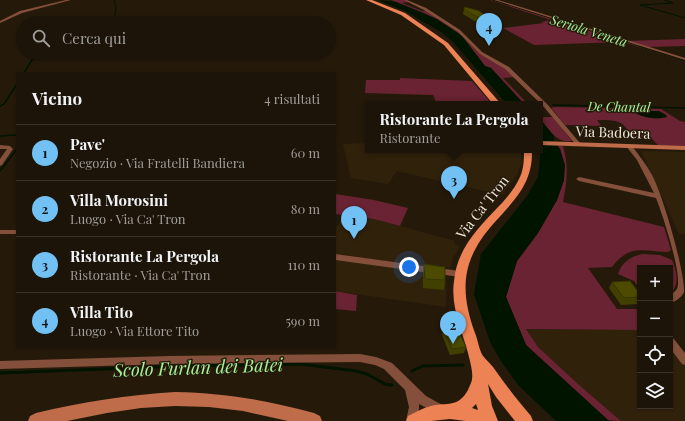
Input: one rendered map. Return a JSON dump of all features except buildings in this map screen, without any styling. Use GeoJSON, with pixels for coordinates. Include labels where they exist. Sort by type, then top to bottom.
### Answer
{"type":"FeatureCollection","features":[{"type":"Feature","properties":{"kind":"main road"},"geometry":{"type":"LineString","coordinates":[[368,0],[403,14],[446,44],[494,101]]}},
{"type":"Feature","properties":{"kind":"main road","name":"Via Badoera"},"geometry":{"type":"LineString","coordinates":[[543,143],[685,148]]}},
{"type":"Feature","properties":{"kind":"main road","name":"Via Ca' Tron"},"geometry":{"type":"LineString","coordinates":[[490,421],[485,409],[477,358],[461,310],[459,291],[460,274],[464,258],[473,242],[514,195],[523,181],[529,163],[528,153]]}},
{"type":"Feature","properties":{"kind":"main road"},"geometry":{"type":"LineString","coordinates":[[477,358],[488,370],[501,392],[525,421]]}},
{"type":"Feature","properties":{"kind":"main road"},"geometry":{"type":"LineString","coordinates":[[449,411],[471,400],[480,378]]}},
{"type":"Feature","properties":{"kind":"main road"},"geometry":{"type":"LineString","coordinates":[[36,421],[104,405],[165,399],[194,399],[230,401],[266,407],[314,421]]}},
{"type":"Feature","properties":{"kind":"main road"},"geometry":{"type":"LineString","coordinates":[[414,421],[432,413],[449,411],[474,416],[486,421]]}},
{"type":"Feature","properties":{"kind":"street"},"geometry":{"type":"LineString","coordinates":[[0,22],[21,12],[70,0]]}},
{"type":"Feature","properties":{"kind":"street"},"geometry":{"type":"LineString","coordinates":[[405,0],[425,9],[459,31],[481,52],[507,68],[542,101]]}},
{"type":"Feature","properties":{"kind":"street"},"geometry":{"type":"LineString","coordinates":[[495,0],[685,59]]}},
{"type":"Feature","properties":{"kind":"street"},"geometry":{"type":"LineString","coordinates":[[543,102],[578,144]]}},
{"type":"Feature","properties":{"kind":"street"},"geometry":{"type":"LineString","coordinates":[[629,146],[638,157],[658,196],[668,222],[681,277],[682,288],[680,292],[673,298]]}},
{"type":"Feature","properties":{"kind":"street"},"geometry":{"type":"LineString","coordinates":[[0,147],[8,147],[10,149],[0,164]]}},
{"type":"Feature","properties":{"kind":"street"},"geometry":{"type":"LineString","coordinates":[[579,179],[658,196]]}},
{"type":"Feature","properties":{"kind":"street"},"geometry":{"type":"LineString","coordinates":[[0,232],[16,232]]}},
{"type":"Feature","properties":{"kind":"street"},"geometry":{"type":"LineString","coordinates":[[336,257],[460,274]]}},
{"type":"Feature","properties":{"kind":"street"},"geometry":{"type":"LineString","coordinates":[[673,345],[685,361]]}},
{"type":"Feature","properties":{"kind":"street"},"geometry":{"type":"LineString","coordinates":[[0,365],[177,359],[353,357],[376,361],[388,366],[395,371],[410,389],[422,400],[449,411]]}},
{"type":"Feature","properties":{"kind":"street"},"geometry":{"type":"LineString","coordinates":[[410,389],[414,407],[414,421]]}},
{"type":"Feature","properties":{"kind":"shaded area"},"geometry":{"type":"Polygon","coordinates":[[[378,0],[396,2],[437,19],[462,36],[485,66],[491,68],[521,101],[504,101],[452,41],[441,32],[405,11],[378,0]]]}},
{"type":"Feature","properties":{"kind":"shaded area"},"geometry":{"type":"Polygon","coordinates":[[[391,0],[404,0],[409,2],[402,3],[422,11],[426,11],[462,36],[424,13],[391,0]]]}},
{"type":"Feature","properties":{"kind":"shaded area"},"geometry":{"type":"Polygon","coordinates":[[[490,0],[685,61],[623,42],[534,45],[503,28],[544,23],[541,22],[551,20],[490,0]]]}},
{"type":"Feature","properties":{"kind":"shaded area"},"geometry":{"type":"Polygon","coordinates":[[[462,36],[478,52],[504,68],[515,77],[503,78],[525,101],[521,101],[491,68],[485,66],[462,36]]]}},
{"type":"Feature","properties":{"kind":"shaded area"},"geometry":{"type":"Polygon","coordinates":[[[685,39],[685,46],[647,47],[627,41],[685,39]]]}},
{"type":"Feature","properties":{"kind":"shaded area"},"geometry":{"type":"Polygon","coordinates":[[[400,78],[472,81],[489,101],[436,101],[433,95],[365,93],[366,80],[400,80],[400,78]]]}},
{"type":"Feature","properties":{"kind":"shaded area"},"geometry":{"type":"Polygon","coordinates":[[[551,108],[661,109],[680,121],[685,122],[685,146],[659,146],[650,137],[631,137],[622,124],[608,120],[597,120],[601,126],[565,125],[551,108]]]}},
{"type":"Feature","properties":{"kind":"shaded area"},"geometry":{"type":"Polygon","coordinates":[[[637,111],[659,111],[667,117],[647,117],[635,113],[637,111]]]}},
{"type":"Feature","properties":{"kind":"shaded area"},"geometry":{"type":"Polygon","coordinates":[[[543,117],[553,117],[572,141],[562,140],[550,131],[543,123],[543,117]]]}},
{"type":"Feature","properties":{"kind":"shaded area"},"geometry":{"type":"Polygon","coordinates":[[[543,123],[554,136],[554,141],[560,149],[565,165],[564,180],[557,200],[538,233],[517,261],[506,297],[526,345],[609,421],[556,421],[518,385],[501,361],[490,342],[474,294],[481,254],[527,196],[538,177],[540,153],[543,153],[543,123]]]}},
{"type":"Feature","properties":{"kind":"shaded area"},"geometry":{"type":"Polygon","coordinates":[[[365,143],[365,153],[520,153],[522,162],[517,175],[502,195],[397,171],[388,184],[351,178],[343,144],[365,143]]]}},
{"type":"Feature","properties":{"kind":"shaded area"},"geometry":{"type":"Polygon","coordinates":[[[556,146],[563,146],[567,167],[563,202],[664,227],[671,250],[668,252],[638,250],[625,255],[612,267],[588,268],[617,309],[637,309],[637,330],[526,329],[538,347],[621,421],[608,420],[526,345],[506,297],[517,261],[538,233],[557,200],[564,180],[564,165],[560,149],[556,146]]]}},
{"type":"Feature","properties":{"kind":"shaded area"},"geometry":{"type":"Polygon","coordinates":[[[641,151],[685,152],[685,234],[679,234],[641,151]]]}},
{"type":"Feature","properties":{"kind":"shaded area"},"geometry":{"type":"Polygon","coordinates":[[[336,194],[374,200],[408,208],[400,226],[374,219],[336,214],[336,194]]]}},
{"type":"Feature","properties":{"kind":"shaded area"},"geometry":{"type":"Polygon","coordinates":[[[344,215],[374,219],[455,241],[454,244],[460,246],[454,255],[450,268],[438,265],[434,268],[336,254],[336,227],[344,215]]]}},
{"type":"Feature","properties":{"kind":"shaded area"},"geometry":{"type":"Polygon","coordinates":[[[643,254],[660,255],[672,260],[677,278],[673,291],[673,265],[637,265],[637,285],[634,281],[618,274],[622,266],[635,256],[643,254]]]}},
{"type":"Feature","properties":{"kind":"shaded area"},"geometry":{"type":"Polygon","coordinates":[[[336,260],[446,274],[446,307],[336,291],[336,260]]]}},
{"type":"Feature","properties":{"kind":"shaded area"},"geometry":{"type":"Polygon","coordinates":[[[336,291],[357,295],[356,311],[336,309],[336,291]]]}},
{"type":"Feature","properties":{"kind":"shaded area"},"geometry":{"type":"Polygon","coordinates":[[[526,329],[637,330],[637,409],[673,409],[673,351],[685,367],[685,421],[621,421],[538,347],[526,329]]]}},
{"type":"Feature","properties":{"kind":"waterway"},"geometry":{"type":"LineString","coordinates":[[114,0],[116,7],[115,16]]}},
{"type":"Feature","properties":{"kind":"waterway","name":"Seriola Veneta"},"geometry":{"type":"LineString","coordinates":[[493,0],[644,47]]}},
{"type":"Feature","properties":{"kind":"waterway"},"geometry":{"type":"LineString","coordinates":[[664,0],[673,3],[640,5],[685,18]]}},
{"type":"Feature","properties":{"kind":"waterway","name":"Seriola Veneta"},"geometry":{"type":"LineString","coordinates":[[640,46],[685,60]]}},
{"type":"Feature","properties":{"kind":"waterway"},"geometry":{"type":"LineString","coordinates":[[25,72],[32,60]]}},
{"type":"Feature","properties":{"kind":"waterway"},"geometry":{"type":"LineString","coordinates":[[0,106],[4,104],[16,86]]}},
{"type":"Feature","properties":{"kind":"waterway","name":"De Chantal"},"geometry":{"type":"LineString","coordinates":[[553,105],[685,108]]}},
{"type":"Feature","properties":{"kind":"waterway","name":"Scolo Furlan dei Batei"},"geometry":{"type":"LineString","coordinates":[[0,136],[16,135]]}},
{"type":"Feature","properties":{"kind":"waterway","name":"Scolo Furlan dei Batei"},"geometry":{"type":"LineString","coordinates":[[0,171],[16,150]]}},
{"type":"Feature","properties":{"kind":"waterway","name":"Scolo Furlan dei Batei"},"geometry":{"type":"LineString","coordinates":[[0,373],[184,366],[301,364],[356,371],[367,374],[385,384],[392,385]]}},
{"type":"Feature","properties":{"kind":"waterway","name":"Scolo Furlan dei Batei"},"geometry":{"type":"LineString","coordinates":[[412,371],[423,366],[463,365]]}},
{"type":"Feature","properties":{"kind":"place","name":"Villa Tito"},"geometry":{"type":"Point","coordinates":[489,46]}},
{"type":"Feature","properties":{"kind":"place","name":"Ristorante La Pergola"},"geometry":{"type":"Point","coordinates":[454,199]}},
{"type":"Feature","properties":{"kind":"place","name":"Pave'"},"geometry":{"type":"Point","coordinates":[354,239]}},
{"type":"Feature","properties":{"kind":"place","name":"Villa Morosini"},"geometry":{"type":"Point","coordinates":[453,344]}}]}
